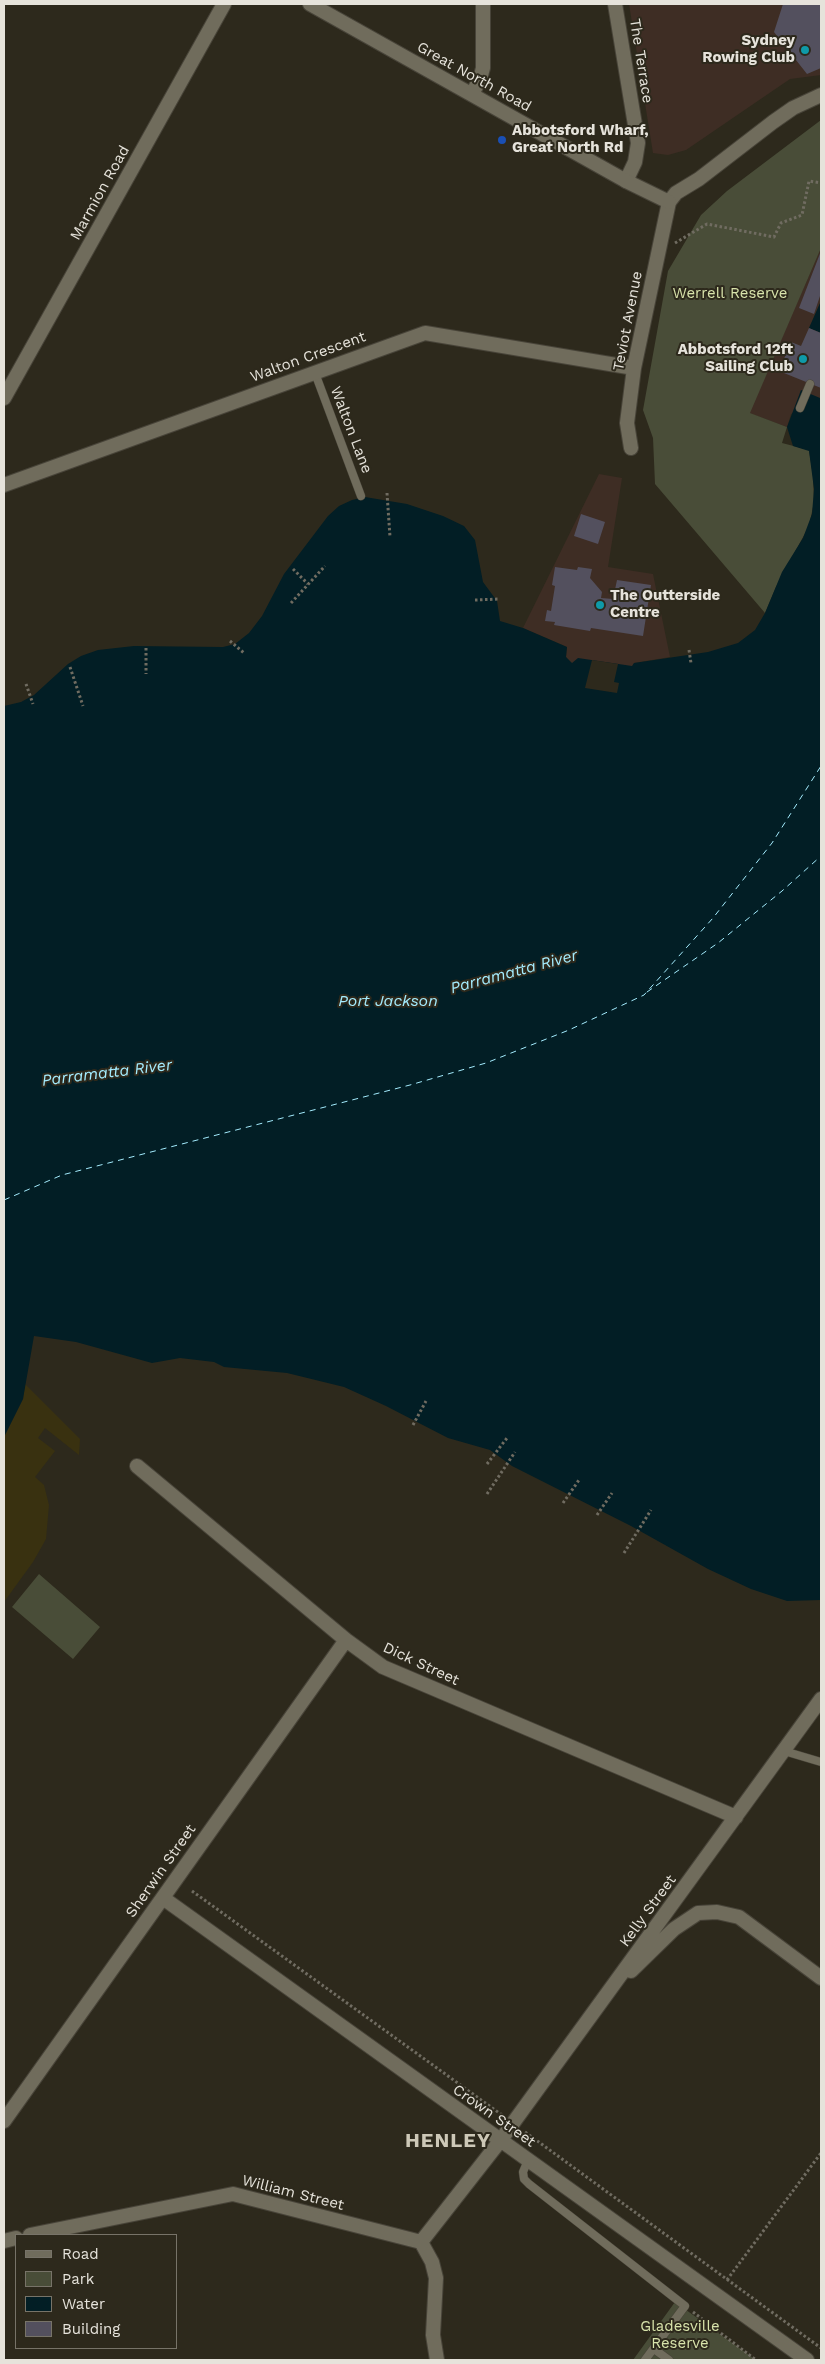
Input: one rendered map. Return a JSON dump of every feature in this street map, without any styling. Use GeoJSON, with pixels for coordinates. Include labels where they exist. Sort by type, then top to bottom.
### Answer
{"type":"FeatureCollection","features":[{"type":"Feature","properties":{"kind":"street","name":"Marmion Road"},"geometry":{"type":"LineString","coordinates":[[4,398],[224,4]]}},
{"type":"Feature","properties":{"kind":"street","name":"Great North Road"},"geometry":{"type":"LineString","coordinates":[[310,4],[626,181],[669,202]]}},
{"type":"Feature","properties":{"kind":"street"},"geometry":{"type":"LineString","coordinates":[[472,94],[480,79],[483,68],[483,4]]}},
{"type":"Feature","properties":{"kind":"street","name":"The Terrace"},"geometry":{"type":"LineString","coordinates":[[615,4],[638,143],[635,162],[626,181]]}},
{"type":"Feature","properties":{"kind":"street"},"geometry":{"type":"LineString","coordinates":[[669,202],[676,193],[699,179],[793,108],[821,96]]}},
{"type":"Feature","properties":{"kind":"street","name":"Teviot Avenue"},"geometry":{"type":"LineString","coordinates":[[631,448],[627,423],[634,368],[669,202]]}},
{"type":"Feature","properties":{"kind":"street","name":"Walton Crescent"},"geometry":{"type":"LineString","coordinates":[[4,485],[425,333],[634,368]]}},
{"type":"Feature","properties":{"kind":"street","name":"Dick Street"},"geometry":{"type":"LineString","coordinates":[[137,1466],[346,1640],[383,1667],[736,1817]]}},
{"type":"Feature","properties":{"kind":"street","name":"Sherwin Street"},"geometry":{"type":"LineString","coordinates":[[4,2121],[346,1640]]}},
{"type":"Feature","properties":{"kind":"street","name":"Kelly Street"},"geometry":{"type":"LineString","coordinates":[[500,2141],[821,1699]]}},
{"type":"Feature","properties":{"kind":"street","name":"Crown Street"},"geometry":{"type":"LineString","coordinates":[[163,1898],[528,2160],[798,2358]]}},
{"type":"Feature","properties":{"kind":"street"},"geometry":{"type":"LineString","coordinates":[[608,1992],[674,1929],[698,1913],[717,1912],[738,1918],[821,1978]]}},
{"type":"Feature","properties":{"kind":"street"},"geometry":{"type":"LineString","coordinates":[[437,2360],[433,2335],[436,2278],[432,2262],[421,2242],[500,2141]]}},
{"type":"Feature","properties":{"kind":"street","name":"William Street"},"geometry":{"type":"LineString","coordinates":[[35,2234],[233,2194],[421,2242]]}},
{"type":"Feature","properties":{"kind":"lane","name":"Walton Lane"},"geometry":{"type":"LineString","coordinates":[[315,373],[361,496]]}},
{"type":"Feature","properties":{"kind":"lane"},"geometry":{"type":"LineString","coordinates":[[800,408],[810,384]]}},
{"type":"Feature","properties":{"kind":"lane"},"geometry":{"type":"LineString","coordinates":[[784,1751],[821,1762]]}},
{"type":"Feature","properties":{"kind":"lane"},"geometry":{"type":"LineString","coordinates":[[528,2160],[523,2172],[524,2179],[529,2184],[685,2306],[646,2360]]}},
{"type":"Feature","properties":{"kind":"lane"},"geometry":{"type":"LineString","coordinates":[[654,2349],[669,2360]]}},
{"type":"Feature","properties":{"kind":"path"},"geometry":{"type":"LineString","coordinates":[[675,243],[707,224],[774,237],[781,223],[802,215],[809,181],[821,183]]}},
{"type":"Feature","properties":{"kind":"path"},"geometry":{"type":"LineString","coordinates":[[387,493],[390,537]]}},
{"type":"Feature","properties":{"kind":"path"},"geometry":{"type":"LineString","coordinates":[[291,603],[325,566]]}},
{"type":"Feature","properties":{"kind":"path"},"geometry":{"type":"LineString","coordinates":[[293,569],[308,584]]}},
{"type":"Feature","properties":{"kind":"path"},"geometry":{"type":"LineString","coordinates":[[475,600],[500,599]]}},
{"type":"Feature","properties":{"kind":"path"},"geometry":{"type":"LineString","coordinates":[[230,641],[244,653]]}},
{"type":"Feature","properties":{"kind":"path"},"geometry":{"type":"LineString","coordinates":[[146,648],[146,674]]}},
{"type":"Feature","properties":{"kind":"path"},"geometry":{"type":"LineString","coordinates":[[689,650],[691,663]]}},
{"type":"Feature","properties":{"kind":"path"},"geometry":{"type":"LineString","coordinates":[[70,667],[82,706]]}},
{"type":"Feature","properties":{"kind":"path"},"geometry":{"type":"LineString","coordinates":[[26,684],[33,704]]}},
{"type":"Feature","properties":{"kind":"path"},"geometry":{"type":"LineString","coordinates":[[413,1425],[426,1401]]}},
{"type":"Feature","properties":{"kind":"path"},"geometry":{"type":"LineString","coordinates":[[487,1464],[507,1438]]}},
{"type":"Feature","properties":{"kind":"path"},"geometry":{"type":"LineString","coordinates":[[487,1494],[515,1452]]}},
{"type":"Feature","properties":{"kind":"path"},"geometry":{"type":"LineString","coordinates":[[563,1503],[579,1480]]}},
{"type":"Feature","properties":{"kind":"path"},"geometry":{"type":"LineString","coordinates":[[597,1516],[612,1493]]}},
{"type":"Feature","properties":{"kind":"path"},"geometry":{"type":"LineString","coordinates":[[624,1553],[651,1510]]}},
{"type":"Feature","properties":{"kind":"path"},"geometry":{"type":"LineString","coordinates":[[727,2280],[821,2153]]}},
{"type":"Feature","properties":{"kind":"path"},"geometry":{"type":"LineString","coordinates":[[685,2306],[756,2360]]}},
{"type":"Feature","properties":{"kind":"shaded area"},"geometry":{"type":"Polygon","coordinates":[[[629,4],[821,4],[821,75],[790,79],[686,150],[668,155],[653,153],[629,4]]]}},
{"type":"Feature","properties":{"kind":"shaded area"},"geometry":{"type":"Polygon","coordinates":[[[821,248],[821,301],[809,328],[821,333],[821,393],[820,398],[791,414],[787,427],[749,413],[821,248]]]}},
{"type":"Feature","properties":{"kind":"shaded area"},"geometry":{"type":"Polygon","coordinates":[[[599,474],[622,478],[608,567],[653,574],[670,657],[634,663],[633,667],[572,664],[566,657],[567,647],[523,628],[599,474]]]}},
{"type":"Feature","properties":{"kind":"green space","name":"Werrell Reserve"},"geometry":{"type":"Polygon","coordinates":[[[821,120],[821,248],[750,413],[787,427],[782,443],[809,450],[813,476],[814,502],[809,526],[776,587],[765,613],[655,484],[653,438],[643,410],[668,271],[701,215],[727,191],[821,120]]]}},
{"type":"Feature","properties":{"kind":"green space"},"geometry":{"type":"Polygon","coordinates":[[[39,1574],[100,1627],[73,1659],[12,1607],[39,1574]]]}},
{"type":"Feature","properties":{"kind":"green space","name":"Gladesville Reserve"},"geometry":{"type":"Polygon","coordinates":[[[675,2302],[756,2360],[633,2360],[675,2302]]]}},
{"type":"Feature","properties":{"kind":"sand"},"geometry":{"type":"Polygon","coordinates":[[[25,1384],[80,1439],[79,1455],[45,1428],[38,1438],[55,1451],[35,1477],[44,1485],[49,1505],[46,1539],[33,1562],[4,1602],[4,1437],[23,1399],[25,1384]]]}},
{"type":"Feature","properties":{"kind":"water"},"geometry":{"type":"Polygon","coordinates":[[[821,301],[821,333],[809,328],[821,301]]]}},
{"type":"Feature","properties":{"kind":"water","name":"Port Jackson"},"geometry":{"type":"Polygon","coordinates":[[[801,390],[820,398],[821,393],[821,1600],[787,1601],[751,1589],[708,1569],[631,1526],[512,1466],[490,1450],[448,1438],[344,1387],[287,1373],[224,1367],[214,1362],[180,1358],[152,1363],[76,1342],[34,1336],[23,1399],[4,1437],[4,706],[21,702],[34,695],[68,664],[81,656],[98,650],[134,646],[223,647],[235,644],[249,633],[262,616],[284,574],[328,516],[339,506],[365,497],[407,504],[443,516],[464,526],[475,540],[483,582],[497,601],[500,621],[523,628],[567,647],[566,657],[572,663],[578,658],[632,666],[634,663],[708,652],[738,643],[755,630],[765,613],[782,572],[803,538],[812,514],[814,489],[809,451],[793,446],[787,427],[801,390]]]}},
{"type":"Feature","properties":{"kind":"pier"},"geometry":{"type":"Polygon","coordinates":[[[592,660],[618,664],[614,682],[619,683],[617,693],[585,688],[592,660]]]}},
{"type":"Feature","properties":{"kind":"building","name":"Sydney Rowing Club"},"geometry":{"type":"Polygon","coordinates":[[[783,4],[821,4],[821,68],[807,74],[774,32],[783,4]]]}},
{"type":"Feature","properties":{"kind":"building"},"geometry":{"type":"Polygon","coordinates":[[[821,251],[821,293],[814,314],[799,308],[821,251]]]}},
{"type":"Feature","properties":{"kind":"building","name":"Abbotsford 12ft Sailing Club"},"geometry":{"type":"Polygon","coordinates":[[[809,328],[821,333],[821,388],[779,371],[791,342],[801,346],[809,328]]]}},
{"type":"Feature","properties":{"kind":"building"},"geometry":{"type":"Polygon","coordinates":[[[581,514],[605,522],[598,544],[574,536],[581,514]]]}},
{"type":"Feature","properties":{"kind":"building","name":"The Outterside Centre"},"geometry":{"type":"Polygon","coordinates":[[[555,567],[577,570],[578,567],[592,569],[590,578],[602,592],[601,598],[613,599],[617,580],[651,585],[643,636],[591,628],[590,631],[554,625],[555,622],[545,621],[547,610],[551,611],[555,586],[552,585],[555,567]]]}},
{"type":"Feature","properties":{"kind":"ferry route"},"geometry":{"type":"LineString","coordinates":[[4,1200],[62,1175],[410,1085],[486,1063],[569,1030],[644,995],[713,918],[772,843],[821,766]]}},
{"type":"Feature","properties":{"kind":"ferry route"},"geometry":{"type":"LineString","coordinates":[[647,992],[718,943],[782,891],[821,856]]}},
{"type":"Feature","properties":{"kind":"place","name":"Sydney Rowing Club"},"geometry":{"type":"Point","coordinates":[805,50]}},
{"type":"Feature","properties":{"kind":"place","name":"Abbotsford Wharf, Great North Rd"},"geometry":{"type":"Point","coordinates":[502,140]}},
{"type":"Feature","properties":{"kind":"place","name":"Abbotsford 12ft Sailing Club"},"geometry":{"type":"Point","coordinates":[803,359]}},
{"type":"Feature","properties":{"kind":"place","name":"The Outterside Centre"},"geometry":{"type":"Point","coordinates":[600,605]}},
{"type":"Feature","properties":{"kind":"district","name":"HENLEY"},"geometry":{"type":"Point","coordinates":[448,2141]}},
{"type":"Feature","properties":{"kind":"water label","name":"Parramatta River"},"geometry":{"type":"Point","coordinates":[514,972]}},
{"type":"Feature","properties":{"kind":"water label","name":"Parramatta River"},"geometry":{"type":"Point","coordinates":[107,1073]}}]}
